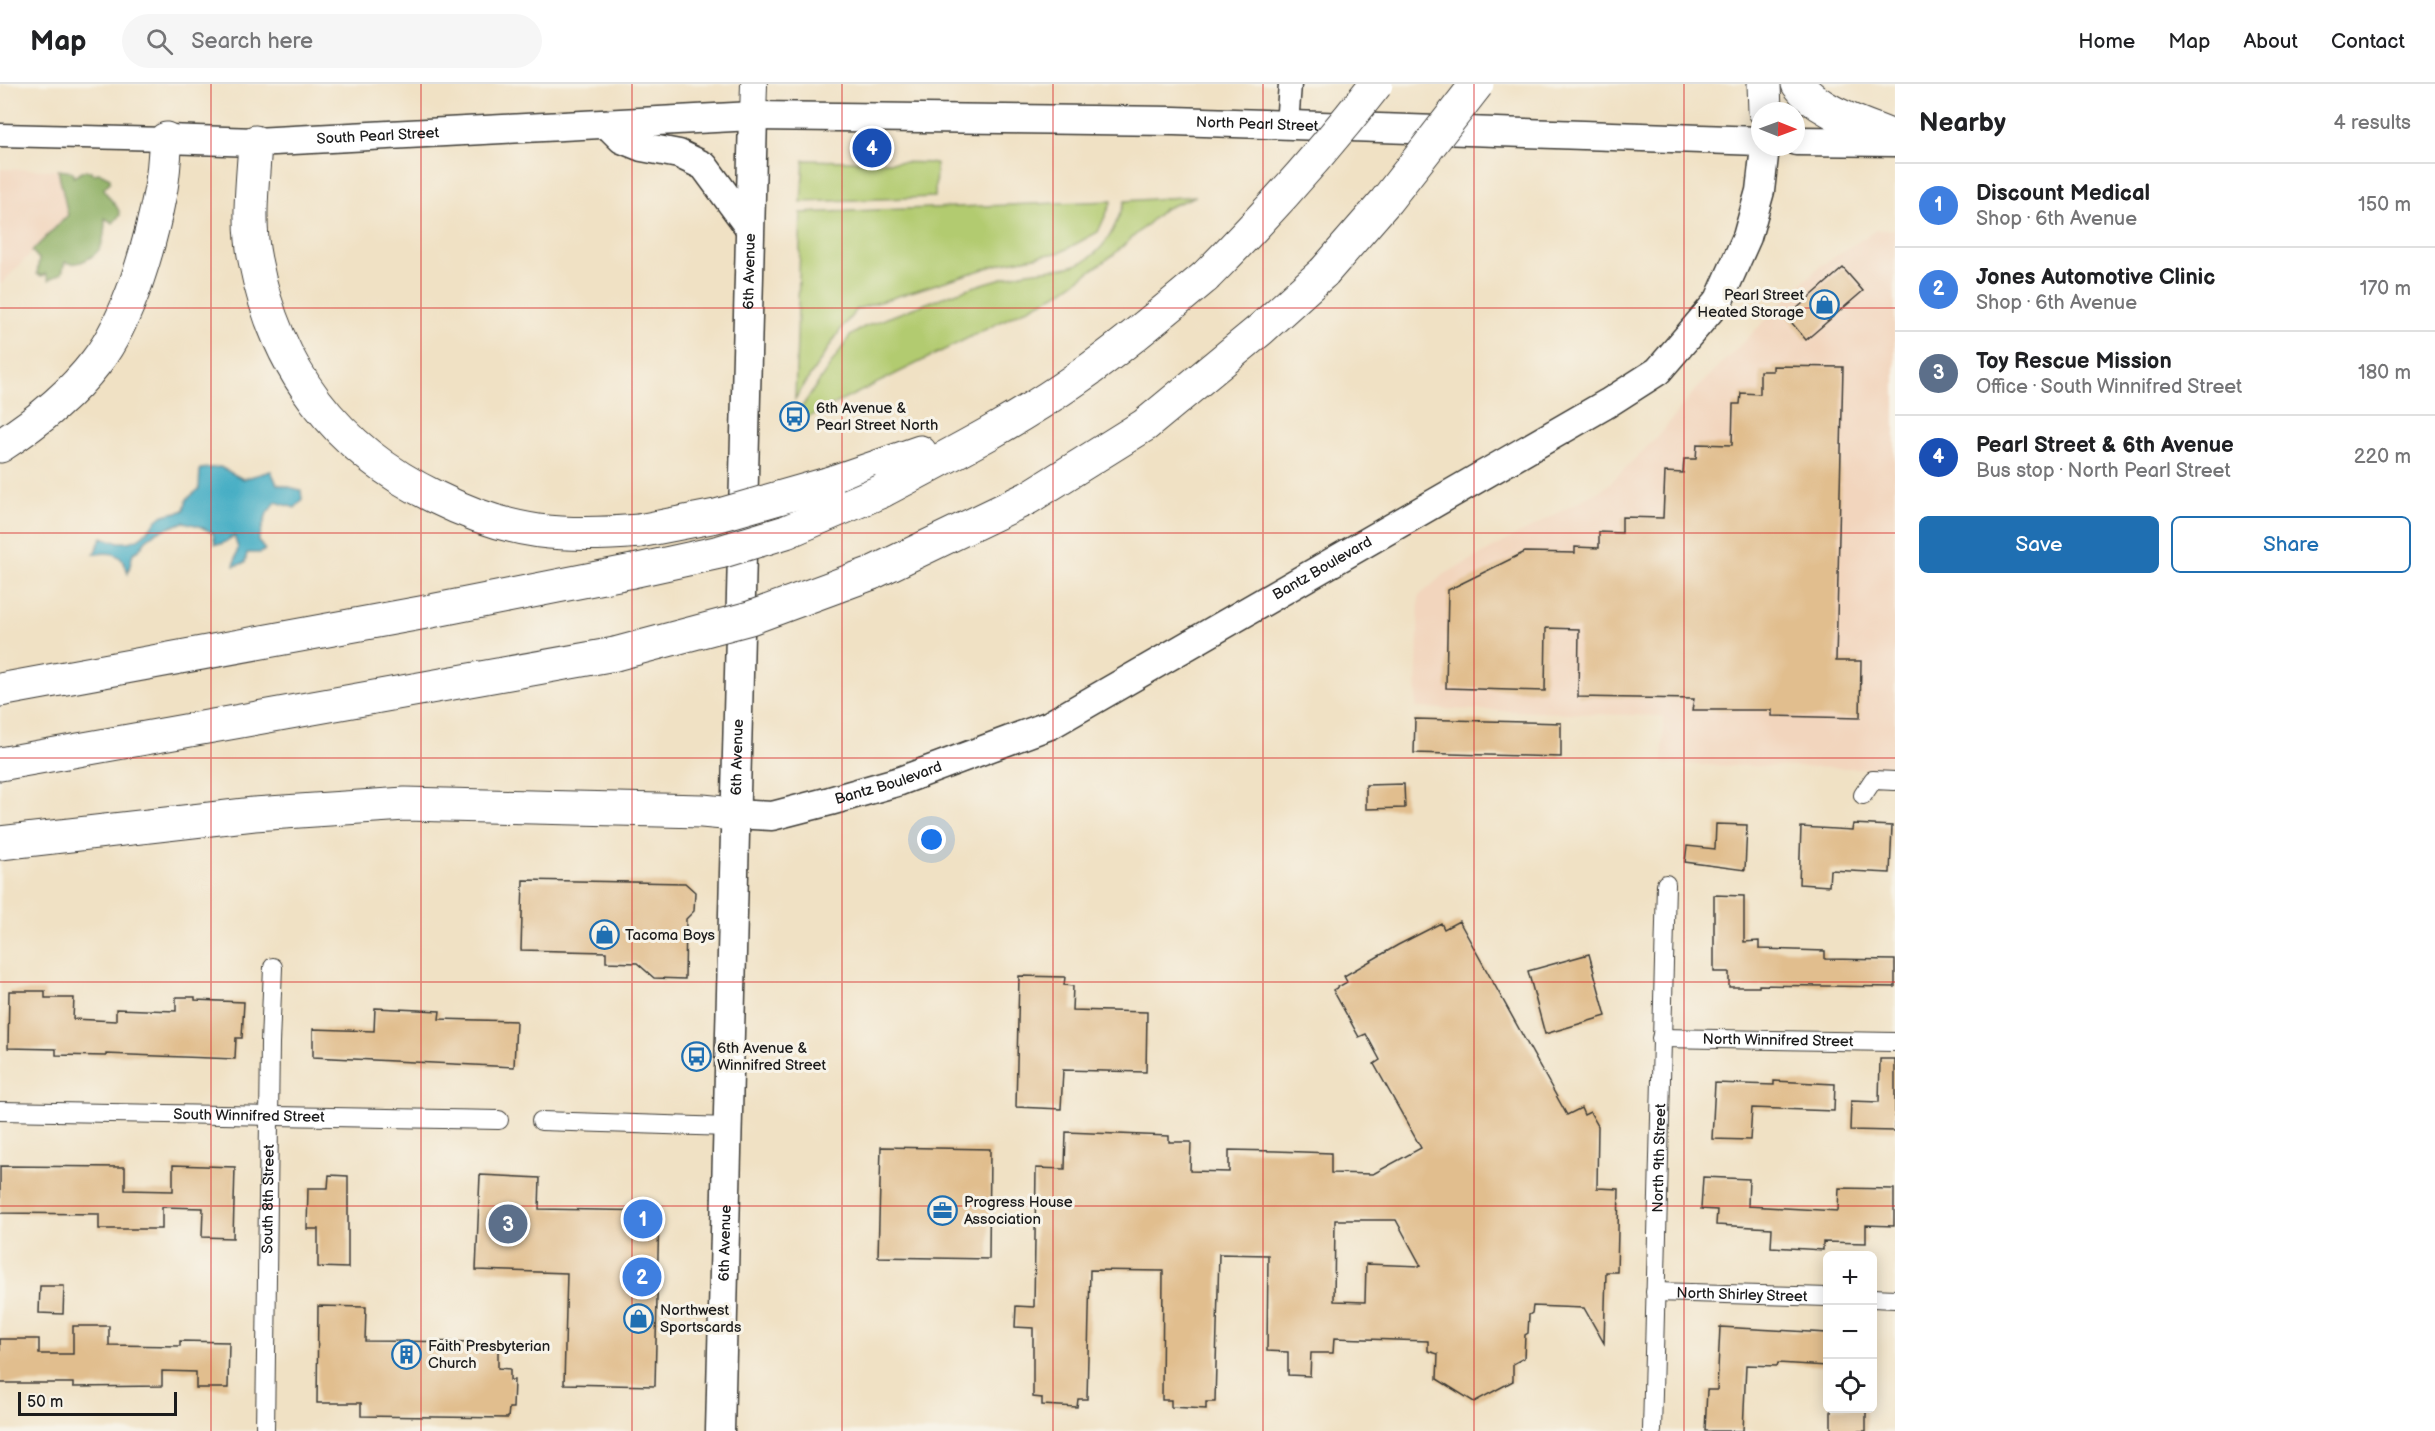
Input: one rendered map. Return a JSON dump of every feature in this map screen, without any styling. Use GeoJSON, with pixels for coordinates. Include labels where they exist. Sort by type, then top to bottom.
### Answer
{"type":"FeatureCollection","features":[{"type":"Feature","properties":{"kind":"highway"},"geometry":{"type":"LineString","coordinates":[[0,690],[426,612],[720,552],[786,532],[882,491],[1016,419],[1076,380],[1205,277],[1246,236],[1332,140],[1376,84]]}},
{"type":"Feature","properties":{"kind":"highway"},"geometry":{"type":"LineString","coordinates":[[0,764],[615,654],[750,618],[872,573],[1028,498],[1145,425],[1260,330],[1324,272],[1386,201],[1477,84]]}},
{"type":"Feature","properties":{"kind":"highway"},"geometry":{"type":"LineString","coordinates":[[1764,84],[1765,102]]}},
{"type":"Feature","properties":{"kind":"highway"},"geometry":{"type":"LineString","coordinates":[[1797,84],[1806,95],[1833,111],[1895,140]]}},
{"type":"Feature","properties":{"kind":"highway"},"geometry":{"type":"LineString","coordinates":[[0,446],[61,401],[97,362],[113,336],[136,284],[151,231],[161,192],[166,139]]}},
{"type":"Feature","properties":{"kind":"highway"},"geometry":{"type":"LineString","coordinates":[[255,142],[252,226],[254,259],[274,330],[299,379],[352,444],[421,491],[457,508],[498,522],[537,531],[600,534],[639,531],[716,516],[827,484],[1016,419]]}},
{"type":"Feature","properties":{"kind":"highway"},"geometry":{"type":"LineString","coordinates":[[0,843],[254,814],[405,804],[702,810],[734,814]]}},
{"type":"Feature","properties":{"kind":"main road","name":"6th Avenue"},"geometry":{"type":"LineString","coordinates":[[720,1431],[754,84]]}},
{"type":"Feature","properties":{"kind":"main road","name":"South Pearl Street"},"geometry":{"type":"LineString","coordinates":[[166,139],[255,142],[753,116]]}},
{"type":"Feature","properties":{"kind":"main road","name":"North Pearl Street"},"geometry":{"type":"LineString","coordinates":[[753,116],[1287,125],[1751,141]]}},
{"type":"Feature","properties":{"kind":"main road"},"geometry":{"type":"LineString","coordinates":[[608,124],[622,139],[642,147],[679,154],[704,166],[749,227]]}},
{"type":"Feature","properties":{"kind":"main road"},"geometry":{"type":"LineString","coordinates":[[1805,141],[1895,140]]}},
{"type":"Feature","properties":{"kind":"main road","name":"Bantz Boulevard"},"geometry":{"type":"LineString","coordinates":[[734,814],[772,816],[830,801],[900,781],[1050,725],[1608,403],[1658,370],[1719,300],[1748,237],[1760,191],[1764,156]]}},
{"type":"Feature","properties":{"kind":"street"},"geometry":{"type":"LineString","coordinates":[[1287,125],[1290,84]]}},
{"type":"Feature","properties":{"kind":"street","name":"South Pearl Street"},"geometry":{"type":"LineString","coordinates":[[0,135],[166,139]]}},
{"type":"Feature","properties":{"kind":"street"},"geometry":{"type":"LineString","coordinates":[[1863,795],[1873,780],[1895,781]]}},
{"type":"Feature","properties":{"kind":"street","name":"North 9th Street"},"geometry":{"type":"LineString","coordinates":[[1652,1431],[1666,885]]}},
{"type":"Feature","properties":{"kind":"street","name":"South 8th Street"},"geometry":{"type":"LineString","coordinates":[[265,1431],[273,967]]}},
{"type":"Feature","properties":{"kind":"street","name":"North Winnifred Street"},"geometry":{"type":"LineString","coordinates":[[1661,1038],[1895,1042]]}},
{"type":"Feature","properties":{"kind":"street","name":"South Winnifred Street"},"geometry":{"type":"LineString","coordinates":[[0,1111],[499,1120]]}},
{"type":"Feature","properties":{"kind":"street"},"geometry":{"type":"LineString","coordinates":[[541,1121],[728,1127]]}},
{"type":"Feature","properties":{"kind":"street","name":"North Shirley Street"},"geometry":{"type":"LineString","coordinates":[[1655,1292],[1823,1297]]}},
{"type":"Feature","properties":{"kind":"street"},"geometry":{"type":"LineString","coordinates":[[1877,1298],[1895,1299]]}},
{"type":"Feature","properties":{"kind":"shaded area"},"geometry":{"type":"Polygon","coordinates":[[[158,84],[568,84],[158,85],[158,84]]]}},
{"type":"Feature","properties":{"kind":"shaded area"},"geometry":{"type":"Polygon","coordinates":[[[0,169],[58,170],[68,215],[0,285],[0,169]]]}},
{"type":"Feature","properties":{"kind":"shaded area"},"geometry":{"type":"Polygon","coordinates":[[[1876,230],[1895,230],[1895,769],[1663,764],[1663,716],[1416,708],[1419,596],[1443,575],[1606,487],[1662,432],[1694,391],[1819,267],[1876,230]]]}},
{"type":"Feature","properties":{"kind":"green space"},"geometry":{"type":"Polygon","coordinates":[[[804,160],[936,163],[935,197],[801,202],[804,160]]]}},
{"type":"Feature","properties":{"kind":"green space"},"geometry":{"type":"Polygon","coordinates":[[[58,170],[73,172],[73,177],[91,171],[92,174],[100,173],[110,178],[110,182],[104,188],[118,208],[120,215],[113,223],[105,218],[102,243],[95,254],[80,262],[65,262],[62,273],[49,280],[46,274],[42,276],[37,274],[39,259],[32,251],[68,215],[58,170]]]}},
{"type":"Feature","properties":{"kind":"green space"},"geometry":{"type":"Polygon","coordinates":[[[1196,196],[1164,209],[1112,256],[1059,293],[807,418],[797,414],[850,336],[864,327],[982,284],[1022,273],[1074,266],[1089,258],[1102,246],[1115,225],[1125,201],[1196,196]]]}},
{"type":"Feature","properties":{"kind":"green space"},"geometry":{"type":"Polygon","coordinates":[[[1112,201],[1098,232],[1061,252],[1003,263],[857,309],[841,329],[795,399],[801,213],[1112,201]]]}},
{"type":"Feature","properties":{"kind":"water"},"geometry":{"type":"Polygon","coordinates":[[[220,467],[243,479],[271,471],[277,484],[301,490],[302,500],[295,508],[276,502],[267,513],[258,541],[265,550],[260,553],[247,553],[245,563],[234,566],[238,548],[234,536],[222,544],[215,544],[213,533],[184,522],[157,532],[146,540],[139,550],[133,553],[128,573],[120,557],[106,553],[94,554],[102,537],[117,542],[133,541],[145,534],[162,516],[184,510],[187,499],[199,489],[200,469],[220,467]]]}},
{"type":"Feature","properties":{"kind":"building","name":"Pearl Street Heated Storage"},"geometry":{"type":"Polygon","coordinates":[[[1843,268],[1863,291],[1806,340],[1787,317],[1843,268]]]}},
{"type":"Feature","properties":{"kind":"building"},"geometry":{"type":"Polygon","coordinates":[[[1773,366],[1843,367],[1836,661],[1861,661],[1860,718],[1772,716],[1772,710],[1692,710],[1694,699],[1578,697],[1579,629],[1546,628],[1545,691],[1446,688],[1448,590],[1525,552],[1575,553],[1575,547],[1599,548],[1599,532],[1622,533],[1622,517],[1663,518],[1665,472],[1683,473],[1684,459],[1696,459],[1697,444],[1732,445],[1733,404],[1740,404],[1741,393],[1760,394],[1760,371],[1773,371],[1773,366]]]}},
{"type":"Feature","properties":{"kind":"building"},"geometry":{"type":"Polygon","coordinates":[[[1415,719],[1561,723],[1561,757],[1414,753],[1415,719]]]}},
{"type":"Feature","properties":{"kind":"building"},"geometry":{"type":"Polygon","coordinates":[[[1404,784],[1405,808],[1366,809],[1366,785],[1404,784]]]}},
{"type":"Feature","properties":{"kind":"building"},"geometry":{"type":"Polygon","coordinates":[[[1716,824],[1747,825],[1745,870],[1685,862],[1687,846],[1715,849],[1716,824]]]}},
{"type":"Feature","properties":{"kind":"building"},"geometry":{"type":"Polygon","coordinates":[[[1853,824],[1892,826],[1890,873],[1830,870],[1829,886],[1799,884],[1801,827],[1852,830],[1853,824]]]}},
{"type":"Feature","properties":{"kind":"building","name":"Tacoma Boys"},"geometry":{"type":"Polygon","coordinates":[[[523,880],[685,883],[695,892],[694,911],[686,919],[685,979],[654,978],[637,963],[606,962],[606,952],[521,950],[523,880]]]}},
{"type":"Feature","properties":{"kind":"building"},"geometry":{"type":"Polygon","coordinates":[[[1714,895],[1744,896],[1744,942],[1759,941],[1759,949],[1825,951],[1825,959],[1895,960],[1895,987],[1759,985],[1759,987],[1729,987],[1729,972],[1714,972],[1714,895]]]}},
{"type":"Feature","properties":{"kind":"building"},"geometry":{"type":"Polygon","coordinates":[[[1459,921],[1567,1115],[1581,1108],[1584,1115],[1590,1112],[1598,1126],[1597,1188],[1619,1189],[1617,1272],[1606,1272],[1604,1343],[1584,1308],[1533,1306],[1532,1313],[1529,1315],[1528,1333],[1525,1335],[1524,1358],[1513,1364],[1513,1381],[1474,1402],[1437,1379],[1438,1354],[1428,1351],[1428,1341],[1334,1338],[1333,1353],[1311,1353],[1310,1376],[1288,1375],[1288,1352],[1267,1351],[1268,1255],[1219,1254],[1215,1402],[1206,1402],[1206,1409],[1171,1407],[1171,1400],[1162,1400],[1163,1271],[1090,1270],[1087,1399],[1078,1399],[1077,1407],[1042,1405],[1042,1398],[1033,1397],[1033,1328],[1015,1327],[1016,1306],[1034,1307],[1036,1168],[1065,1169],[1066,1132],[1169,1136],[1169,1142],[1191,1142],[1190,1171],[1229,1172],[1229,1150],[1331,1153],[1331,1173],[1373,1174],[1421,1148],[1374,1064],[1380,1060],[1366,1034],[1359,1037],[1333,990],[1347,982],[1344,976],[1398,945],[1441,923],[1444,929],[1459,921]],[[1335,1220],[1334,1301],[1365,1302],[1366,1264],[1421,1266],[1396,1220],[1335,1220]]]}},
{"type":"Feature","properties":{"kind":"building"},"geometry":{"type":"Polygon","coordinates":[[[1589,954],[1606,1016],[1545,1034],[1528,971],[1589,954]]]}},
{"type":"Feature","properties":{"kind":"building"},"geometry":{"type":"Polygon","coordinates":[[[1019,976],[1065,977],[1064,985],[1073,986],[1072,1010],[1147,1012],[1146,1072],[1063,1070],[1061,1109],[1016,1107],[1019,976]]]}},
{"type":"Feature","properties":{"kind":"building"},"geometry":{"type":"Polygon","coordinates":[[[9,991],[45,991],[45,998],[74,998],[73,1019],[116,1021],[116,1009],[176,1011],[176,997],[244,1002],[242,1038],[236,1038],[235,1059],[106,1054],[106,1056],[56,1055],[56,1049],[8,1048],[9,991]]]}},
{"type":"Feature","properties":{"kind":"building"},"geometry":{"type":"Polygon","coordinates":[[[375,1008],[440,1011],[439,1019],[516,1021],[514,1067],[313,1057],[313,1029],[374,1031],[375,1008]]]}},
{"type":"Feature","properties":{"kind":"building"},"geometry":{"type":"Polygon","coordinates":[[[1880,1059],[1895,1059],[1895,1131],[1850,1130],[1851,1101],[1879,1102],[1880,1059]]]}},
{"type":"Feature","properties":{"kind":"building"},"geometry":{"type":"Polygon","coordinates":[[[1774,1081],[1835,1084],[1834,1111],[1752,1108],[1750,1140],[1712,1139],[1715,1083],[1774,1085],[1774,1081]]]}},
{"type":"Feature","properties":{"kind":"building"},"geometry":{"type":"Polygon","coordinates":[[[881,1147],[990,1149],[989,1259],[878,1257],[881,1147]]]}},
{"type":"Feature","properties":{"kind":"building"},"geometry":{"type":"Polygon","coordinates":[[[173,1165],[235,1167],[233,1238],[202,1237],[203,1208],[162,1207],[162,1229],[99,1229],[99,1214],[0,1213],[0,1166],[125,1167],[125,1190],[173,1191],[173,1165]]]}},
{"type":"Feature","properties":{"kind":"building"},"geometry":{"type":"Polygon","coordinates":[[[329,1175],[348,1176],[348,1268],[318,1267],[318,1229],[307,1229],[308,1188],[328,1188],[329,1175]]]}},
{"type":"Feature","properties":{"kind":"building"},"geometry":{"type":"Polygon","coordinates":[[[480,1175],[540,1178],[539,1209],[659,1211],[655,1386],[564,1384],[567,1273],[476,1270],[480,1175]]]}},
{"type":"Feature","properties":{"kind":"building"},"geometry":{"type":"Polygon","coordinates":[[[1703,1177],[1749,1179],[1748,1206],[1838,1211],[1839,1188],[1894,1189],[1894,1226],[1866,1225],[1866,1243],[1823,1242],[1823,1250],[1771,1247],[1772,1228],[1716,1225],[1717,1210],[1701,1209],[1703,1177]]]}},
{"type":"Feature","properties":{"kind":"building"},"geometry":{"type":"Polygon","coordinates":[[[40,1286],[64,1286],[63,1314],[39,1313],[40,1286]]]}},
{"type":"Feature","properties":{"kind":"building","name":"Faith Presbyterian Church"},"geometry":{"type":"Polygon","coordinates":[[[318,1306],[366,1307],[365,1341],[498,1342],[498,1368],[510,1369],[510,1380],[514,1380],[513,1408],[509,1408],[508,1418],[361,1416],[361,1403],[317,1403],[318,1306]]]}},
{"type":"Feature","properties":{"kind":"building"},"geometry":{"type":"Polygon","coordinates":[[[73,1326],[109,1326],[109,1345],[180,1346],[180,1341],[229,1342],[228,1388],[196,1388],[196,1372],[162,1371],[162,1386],[73,1387],[73,1383],[0,1383],[0,1339],[39,1339],[39,1354],[73,1354],[73,1326]]]}},
{"type":"Feature","properties":{"kind":"building"},"geometry":{"type":"Polygon","coordinates":[[[1720,1327],[1823,1333],[1823,1366],[1778,1363],[1777,1366],[1746,1365],[1743,1431],[1705,1431],[1707,1390],[1717,1390],[1720,1327]]]}},
{"type":"Feature","properties":{"kind":"building"},"geometry":{"type":"Polygon","coordinates":[[[1831,1413],[1866,1413],[1866,1431],[1831,1431],[1831,1413]]]}},
{"type":"Feature","properties":{"kind":"place","name":"Pearl Street & 6th Avenue"},"geometry":{"type":"Point","coordinates":[872,148]}},
{"type":"Feature","properties":{"kind":"place","name":"Pearl Street Heated Storage"},"geometry":{"type":"Point","coordinates":[1825,304]}},
{"type":"Feature","properties":{"kind":"place","name":"6th Avenue & Pearl Street North"},"geometry":{"type":"Point","coordinates":[795,417]}},
{"type":"Feature","properties":{"kind":"place","name":"Tacoma Boys"},"geometry":{"type":"Point","coordinates":[604,935]}},
{"type":"Feature","properties":{"kind":"place","name":"6th Avenue & Winnifred Street"},"geometry":{"type":"Point","coordinates":[696,1057]}},
{"type":"Feature","properties":{"kind":"place","name":"Progress House Association"},"geometry":{"type":"Point","coordinates":[943,1211]}},
{"type":"Feature","properties":{"kind":"place","name":"Discount Medical"},"geometry":{"type":"Point","coordinates":[643,1219]}},
{"type":"Feature","properties":{"kind":"place","name":"Toy Rescue Mission"},"geometry":{"type":"Point","coordinates":[508,1224]}},
{"type":"Feature","properties":{"kind":"place","name":"Jones Automotive Clinic"},"geometry":{"type":"Point","coordinates":[642,1277]}},
{"type":"Feature","properties":{"kind":"place","name":"Northwest Sportscards"},"geometry":{"type":"Point","coordinates":[639,1319]}},
{"type":"Feature","properties":{"kind":"place","name":"Faith Presbyterian Church"},"geometry":{"type":"Point","coordinates":[407,1355]}}]}
